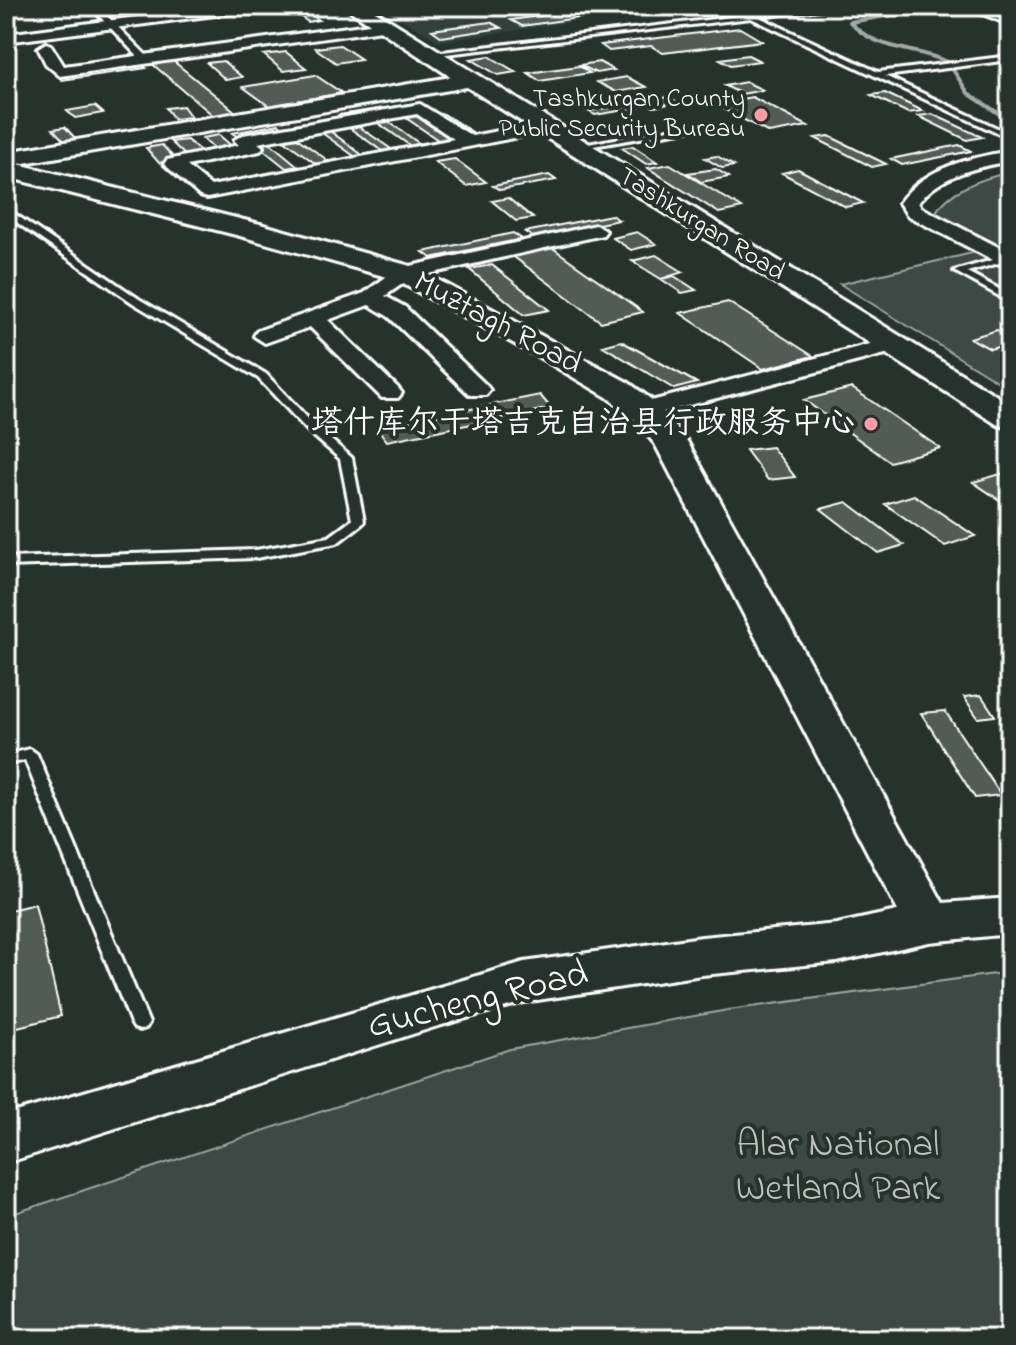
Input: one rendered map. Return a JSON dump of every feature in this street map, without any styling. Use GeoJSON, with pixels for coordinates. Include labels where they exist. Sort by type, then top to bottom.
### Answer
{"type":"FeatureCollection","features":[{"type":"Feature","properties":{"kind":"main road","name":"Gucheng Road"},"geometry":{"type":"LineString","coordinates":[[6,1139],[433,1007],[524,982],[702,956],[837,943],[929,923],[1010,916]]}},
{"type":"Feature","properties":{"kind":"street"},"geometry":{"type":"LineString","coordinates":[[6,38],[254,6]]}},
{"type":"Feature","properties":{"kind":"street","name":"Tashkurgan Road"},"geometry":{"type":"LineString","coordinates":[[353,6],[1010,418]]}},
{"type":"Feature","properties":{"kind":"street"},"geometry":{"type":"LineString","coordinates":[[46,48],[51,61],[60,71],[384,26]]}},
{"type":"Feature","properties":{"kind":"street"},"geometry":{"type":"LineString","coordinates":[[6,159],[471,80]]}},
{"type":"Feature","properties":{"kind":"street"},"geometry":{"type":"LineString","coordinates":[[289,176],[243,140],[420,109],[468,141]]}},
{"type":"Feature","properties":{"kind":"street"},"geometry":{"type":"LineString","coordinates":[[394,114],[441,147]]}},
{"type":"Feature","properties":{"kind":"street"},"geometry":{"type":"LineString","coordinates":[[363,119],[413,152]]}},
{"type":"Feature","properties":{"kind":"street"},"geometry":{"type":"LineString","coordinates":[[337,123],[384,158]]}},
{"type":"Feature","properties":{"kind":"street"},"geometry":{"type":"LineString","coordinates":[[254,147],[173,164],[207,192],[544,127]]}},
{"type":"Feature","properties":{"kind":"street"},"geometry":{"type":"LineString","coordinates":[[306,128],[353,164]]}},
{"type":"Feature","properties":{"kind":"street"},"geometry":{"type":"LineString","coordinates":[[1006,259],[915,212],[908,203],[930,183],[953,171],[981,161],[1010,156]]}},
{"type":"Feature","properties":{"kind":"street","name":"Muztagh Road"},"geometry":{"type":"LineString","coordinates":[[6,169],[292,241],[404,273],[548,349],[618,390],[644,410],[670,441],[929,923]]}},
{"type":"Feature","properties":{"kind":"street"},"geometry":{"type":"LineString","coordinates":[[265,336],[371,297],[404,273],[596,231]]}},
{"type":"Feature","properties":{"kind":"street"},"geometry":{"type":"LineString","coordinates":[[371,297],[397,312],[478,390]]}},
{"type":"Feature","properties":{"kind":"street"},"geometry":{"type":"LineString","coordinates":[[314,319],[390,393]]}},
{"type":"Feature","properties":{"kind":"street"},"geometry":{"type":"LineString","coordinates":[[644,410],[893,345]]}},
{"type":"Feature","properties":{"kind":"lane"},"geometry":{"type":"LineString","coordinates":[[93,6],[145,59]]}},
{"type":"Feature","properties":{"kind":"lane"},"geometry":{"type":"LineString","coordinates":[[429,54],[839,6]]}},
{"type":"Feature","properties":{"kind":"lane"},"geometry":{"type":"LineString","coordinates":[[966,6],[1010,23]]}},
{"type":"Feature","properties":{"kind":"lane"},"geometry":{"type":"LineString","coordinates":[[751,16],[1010,137]]}},
{"type":"Feature","properties":{"kind":"lane"},"geometry":{"type":"LineString","coordinates":[[875,75],[1010,58]]}},
{"type":"Feature","properties":{"kind":"lane"},"geometry":{"type":"LineString","coordinates":[[576,147],[701,125]]}},
{"type":"Feature","properties":{"kind":"lane"},"geometry":{"type":"LineString","coordinates":[[6,211],[136,301],[262,376],[312,429],[346,458],[358,521],[333,540],[256,554],[6,562]]}},
{"type":"Feature","properties":{"kind":"lane"},"geometry":{"type":"LineString","coordinates":[[1006,259],[959,271],[1010,299]]}},
{"type":"Feature","properties":{"kind":"lane"},"geometry":{"type":"LineString","coordinates":[[6,760],[30,754],[140,1023]]}},
{"type":"Feature","properties":{"kind":"shaded area"},"geometry":{"type":"Polygon","coordinates":[[[378,6],[675,6],[440,42],[378,6]]]}},
{"type":"Feature","properties":{"kind":"green space"},"geometry":{"type":"Polygon","coordinates":[[[1010,172],[1010,389],[840,284],[989,249],[933,216],[957,192],[1010,172]]]}},
{"type":"Feature","properties":{"kind":"green space","name":"Alar National Wetland Park"},"geometry":{"type":"Polygon","coordinates":[[[1010,972],[1010,1339],[6,1339],[6,1216],[510,1049],[728,1010],[1010,972]]]}},
{"type":"Feature","properties":{"kind":"building"},"geometry":{"type":"Polygon","coordinates":[[[286,6],[299,6],[319,20],[308,22],[286,6]]]}},
{"type":"Feature","properties":{"kind":"building"},"geometry":{"type":"Polygon","coordinates":[[[567,12],[578,18],[522,26],[511,20],[567,12]]]}},
{"type":"Feature","properties":{"kind":"building"},"geometry":{"type":"Polygon","coordinates":[[[490,22],[501,28],[442,37],[432,30],[490,22]]]}},
{"type":"Feature","properties":{"kind":"building"},"geometry":{"type":"Polygon","coordinates":[[[740,28],[762,41],[663,53],[651,46],[609,51],[601,45],[740,28]]]}},
{"type":"Feature","properties":{"kind":"building"},"geometry":{"type":"Polygon","coordinates":[[[340,45],[361,59],[336,63],[315,48],[340,45]]]}},
{"type":"Feature","properties":{"kind":"building"},"geometry":{"type":"Polygon","coordinates":[[[286,52],[306,68],[283,71],[264,55],[286,52]]]}},
{"type":"Feature","properties":{"kind":"building"},"geometry":{"type":"Polygon","coordinates":[[[748,55],[760,61],[731,65],[720,59],[748,55]]]}},
{"type":"Feature","properties":{"kind":"building"},"geometry":{"type":"Polygon","coordinates":[[[489,56],[516,72],[498,75],[471,59],[489,56]]]}},
{"type":"Feature","properties":{"kind":"building"},"geometry":{"type":"Polygon","coordinates":[[[172,60],[237,113],[215,117],[151,63],[172,60]]]}},
{"type":"Feature","properties":{"kind":"building"},"geometry":{"type":"Polygon","coordinates":[[[223,61],[242,77],[226,80],[207,63],[223,61]]]}},
{"type":"Feature","properties":{"kind":"building"},"geometry":{"type":"Polygon","coordinates":[[[599,62],[614,70],[596,73],[580,65],[599,62]]]}},
{"type":"Feature","properties":{"kind":"building"},"geometry":{"type":"Polygon","coordinates":[[[139,63],[146,68],[62,80],[57,74],[139,63]]]}},
{"type":"Feature","properties":{"kind":"building"},"geometry":{"type":"Polygon","coordinates":[[[579,66],[590,73],[540,81],[528,73],[579,66]]]}},
{"type":"Feature","properties":{"kind":"building"},"geometry":{"type":"Polygon","coordinates":[[[315,75],[342,93],[269,106],[243,87],[315,75]]]}},
{"type":"Feature","properties":{"kind":"building"},"geometry":{"type":"Polygon","coordinates":[[[627,77],[646,87],[616,92],[597,82],[627,77]]]}},
{"type":"Feature","properties":{"kind":"building"},"geometry":{"type":"Polygon","coordinates":[[[746,82],[763,90],[742,94],[725,86],[746,82]]]}},
{"type":"Feature","properties":{"kind":"building"},"geometry":{"type":"Polygon","coordinates":[[[885,93],[923,111],[908,113],[871,95],[885,93]]]}},
{"type":"Feature","properties":{"kind":"building"},"geometry":{"type":"Polygon","coordinates":[[[668,97],[678,102],[654,107],[644,102],[668,97]]]}},
{"type":"Feature","properties":{"kind":"building","name":"Tashkurgan County Public Security Bureau"},"geometry":{"type":"Polygon","coordinates":[[[752,97],[808,126],[769,133],[714,104],[752,97]]]}},
{"type":"Feature","properties":{"kind":"building"},"geometry":{"type":"Polygon","coordinates":[[[417,103],[421,106],[343,118],[339,115],[417,103]]]}},
{"type":"Feature","properties":{"kind":"building"},"geometry":{"type":"Polygon","coordinates":[[[632,104],[638,108],[595,115],[588,111],[632,104]]]}},
{"type":"Feature","properties":{"kind":"building"},"geometry":{"type":"Polygon","coordinates":[[[95,106],[103,113],[75,118],[67,111],[95,106]]]}},
{"type":"Feature","properties":{"kind":"building"},"geometry":{"type":"Polygon","coordinates":[[[183,106],[191,117],[174,119],[166,108],[183,106]]]}},
{"type":"Feature","properties":{"kind":"building"},"geometry":{"type":"Polygon","coordinates":[[[444,114],[477,135],[467,137],[434,116],[444,114]]]}},
{"type":"Feature","properties":{"kind":"building"},"geometry":{"type":"Polygon","coordinates":[[[932,114],[982,137],[967,140],[918,116],[932,114]]]}},
{"type":"Feature","properties":{"kind":"building"},"geometry":{"type":"Polygon","coordinates":[[[416,116],[452,140],[441,142],[406,118],[416,116]]]}},
{"type":"Feature","properties":{"kind":"building"},"geometry":{"type":"Polygon","coordinates":[[[389,122],[423,146],[412,147],[378,123],[389,122]]]}},
{"type":"Feature","properties":{"kind":"building"},"geometry":{"type":"Polygon","coordinates":[[[279,124],[286,129],[238,137],[232,133],[279,124]]]}},
{"type":"Feature","properties":{"kind":"building"},"geometry":{"type":"Polygon","coordinates":[[[358,126],[394,151],[385,153],[348,127],[358,126]]]}},
{"type":"Feature","properties":{"kind":"building"},"geometry":{"type":"Polygon","coordinates":[[[65,127],[76,139],[64,141],[53,129],[65,127]]]}},
{"type":"Feature","properties":{"kind":"building"},"geometry":{"type":"Polygon","coordinates":[[[330,131],[365,157],[357,158],[322,133],[330,131]]]}},
{"type":"Feature","properties":{"kind":"building"},"geometry":{"type":"Polygon","coordinates":[[[219,135],[235,149],[217,152],[202,138],[219,135]]]}},
{"type":"Feature","properties":{"kind":"building"},"geometry":{"type":"Polygon","coordinates":[[[829,136],[886,164],[872,167],[815,138],[829,136]]]}},
{"type":"Feature","properties":{"kind":"building"},"geometry":{"type":"Polygon","coordinates":[[[297,138],[330,162],[316,164],[284,140],[297,138]]]}},
{"type":"Feature","properties":{"kind":"building"},"geometry":{"type":"Polygon","coordinates":[[[187,140],[204,154],[187,157],[171,142],[187,140]]]}},
{"type":"Feature","properties":{"kind":"building"},"geometry":{"type":"Polygon","coordinates":[[[269,142],[298,166],[286,168],[256,144],[269,142]]]}},
{"type":"Feature","properties":{"kind":"building"},"geometry":{"type":"Polygon","coordinates":[[[162,145],[176,160],[159,163],[146,148],[162,145]]]}},
{"type":"Feature","properties":{"kind":"building"},"geometry":{"type":"Polygon","coordinates":[[[959,145],[971,151],[902,165],[891,159],[959,145]]]}},
{"type":"Feature","properties":{"kind":"building"},"geometry":{"type":"Polygon","coordinates":[[[633,146],[657,162],[646,164],[622,148],[633,146]]]}},
{"type":"Feature","properties":{"kind":"building"},"geometry":{"type":"Polygon","coordinates":[[[717,156],[734,166],[722,168],[705,158],[717,156]]]}},
{"type":"Feature","properties":{"kind":"building"},"geometry":{"type":"Polygon","coordinates":[[[455,159],[486,182],[466,186],[435,162],[455,159]]]}},
{"type":"Feature","properties":{"kind":"building"},"geometry":{"type":"Polygon","coordinates":[[[670,164],[742,208],[719,213],[648,168],[670,164]]]}},
{"type":"Feature","properties":{"kind":"building"},"geometry":{"type":"Polygon","coordinates":[[[716,169],[729,177],[701,182],[688,173],[716,169]]]}},
{"type":"Feature","properties":{"kind":"building"},"geometry":{"type":"Polygon","coordinates":[[[798,169],[863,203],[846,207],[782,173],[798,169]]]}},
{"type":"Feature","properties":{"kind":"building"},"geometry":{"type":"Polygon","coordinates":[[[549,175],[556,180],[500,190],[493,186],[549,175]]]}},
{"type":"Feature","properties":{"kind":"building"},"geometry":{"type":"Polygon","coordinates":[[[508,198],[533,218],[516,221],[492,201],[508,198]]]}},
{"type":"Feature","properties":{"kind":"building"},"geometry":{"type":"Polygon","coordinates":[[[611,215],[619,220],[533,237],[525,232],[611,215]]]}},
{"type":"Feature","properties":{"kind":"building"},"geometry":{"type":"Polygon","coordinates":[[[637,232],[656,244],[631,250],[613,238],[637,232]]]}},
{"type":"Feature","properties":{"kind":"building"},"geometry":{"type":"Polygon","coordinates":[[[513,233],[522,239],[431,258],[423,252],[513,233]]]}},
{"type":"Feature","properties":{"kind":"building"},"geometry":{"type":"Polygon","coordinates":[[[550,246],[643,312],[601,322],[510,254],[550,246]]]}},
{"type":"Feature","properties":{"kind":"building"},"geometry":{"type":"Polygon","coordinates":[[[656,255],[683,272],[661,279],[632,261],[656,255]]]}},
{"type":"Feature","properties":{"kind":"building"},"geometry":{"type":"Polygon","coordinates":[[[492,265],[549,310],[524,315],[469,269],[492,265]]]}},
{"type":"Feature","properties":{"kind":"building"},"geometry":{"type":"Polygon","coordinates":[[[674,276],[696,290],[682,293],[661,279],[674,276]]]}},
{"type":"Feature","properties":{"kind":"building"},"geometry":{"type":"Polygon","coordinates":[[[728,302],[813,356],[763,369],[680,313],[728,302]]]}},
{"type":"Feature","properties":{"kind":"building"},"geometry":{"type":"Polygon","coordinates":[[[997,330],[1010,338],[1010,344],[990,349],[970,338],[997,330]]]}},
{"type":"Feature","properties":{"kind":"building"},"geometry":{"type":"Polygon","coordinates":[[[621,341],[697,383],[674,389],[603,346],[621,341]]]}},
{"type":"Feature","properties":{"kind":"building","name":"塔什库尔干塔吉克自治县行政服务中心"},"geometry":{"type":"Polygon","coordinates":[[[852,388],[940,448],[890,462],[804,400],[852,388]]]}},
{"type":"Feature","properties":{"kind":"building"},"geometry":{"type":"Polygon","coordinates":[[[540,395],[551,408],[387,441],[377,428],[540,395]]]}},
{"type":"Feature","properties":{"kind":"building"},"geometry":{"type":"Polygon","coordinates":[[[772,447],[795,477],[768,480],[746,450],[772,447]]]}},
{"type":"Feature","properties":{"kind":"building"},"geometry":{"type":"Polygon","coordinates":[[[1004,473],[1010,477],[1010,507],[973,482],[1004,473]]]}},
{"type":"Feature","properties":{"kind":"building"},"geometry":{"type":"Polygon","coordinates":[[[914,495],[975,536],[945,546],[885,504],[914,495]]]}},
{"type":"Feature","properties":{"kind":"building"},"geometry":{"type":"Polygon","coordinates":[[[847,502],[904,545],[878,553],[821,509],[847,502]]]}},
{"type":"Feature","properties":{"kind":"building"},"geometry":{"type":"Polygon","coordinates":[[[981,695],[995,716],[978,718],[964,697],[981,695]]]}},
{"type":"Feature","properties":{"kind":"building"},"geometry":{"type":"Polygon","coordinates":[[[945,711],[1001,795],[975,798],[921,713],[945,711]]]}},
{"type":"Feature","properties":{"kind":"building"},"geometry":{"type":"Polygon","coordinates":[[[35,904],[61,1016],[6,1030],[6,911],[35,904]]]}},
{"type":"Feature","properties":{"kind":"waterway"},"geometry":{"type":"LineString","coordinates":[[1010,13],[904,13],[850,22],[883,43],[948,62],[968,93],[1010,121]]}},
{"type":"Feature","properties":{"kind":"place","name":"Tashkurgan County Public Security Bureau"},"geometry":{"type":"Point","coordinates":[761,115]}},
{"type":"Feature","properties":{"kind":"place","name":"塔什库尔干塔吉克自治县行政服务中心"},"geometry":{"type":"Point","coordinates":[871,424]}}]}
